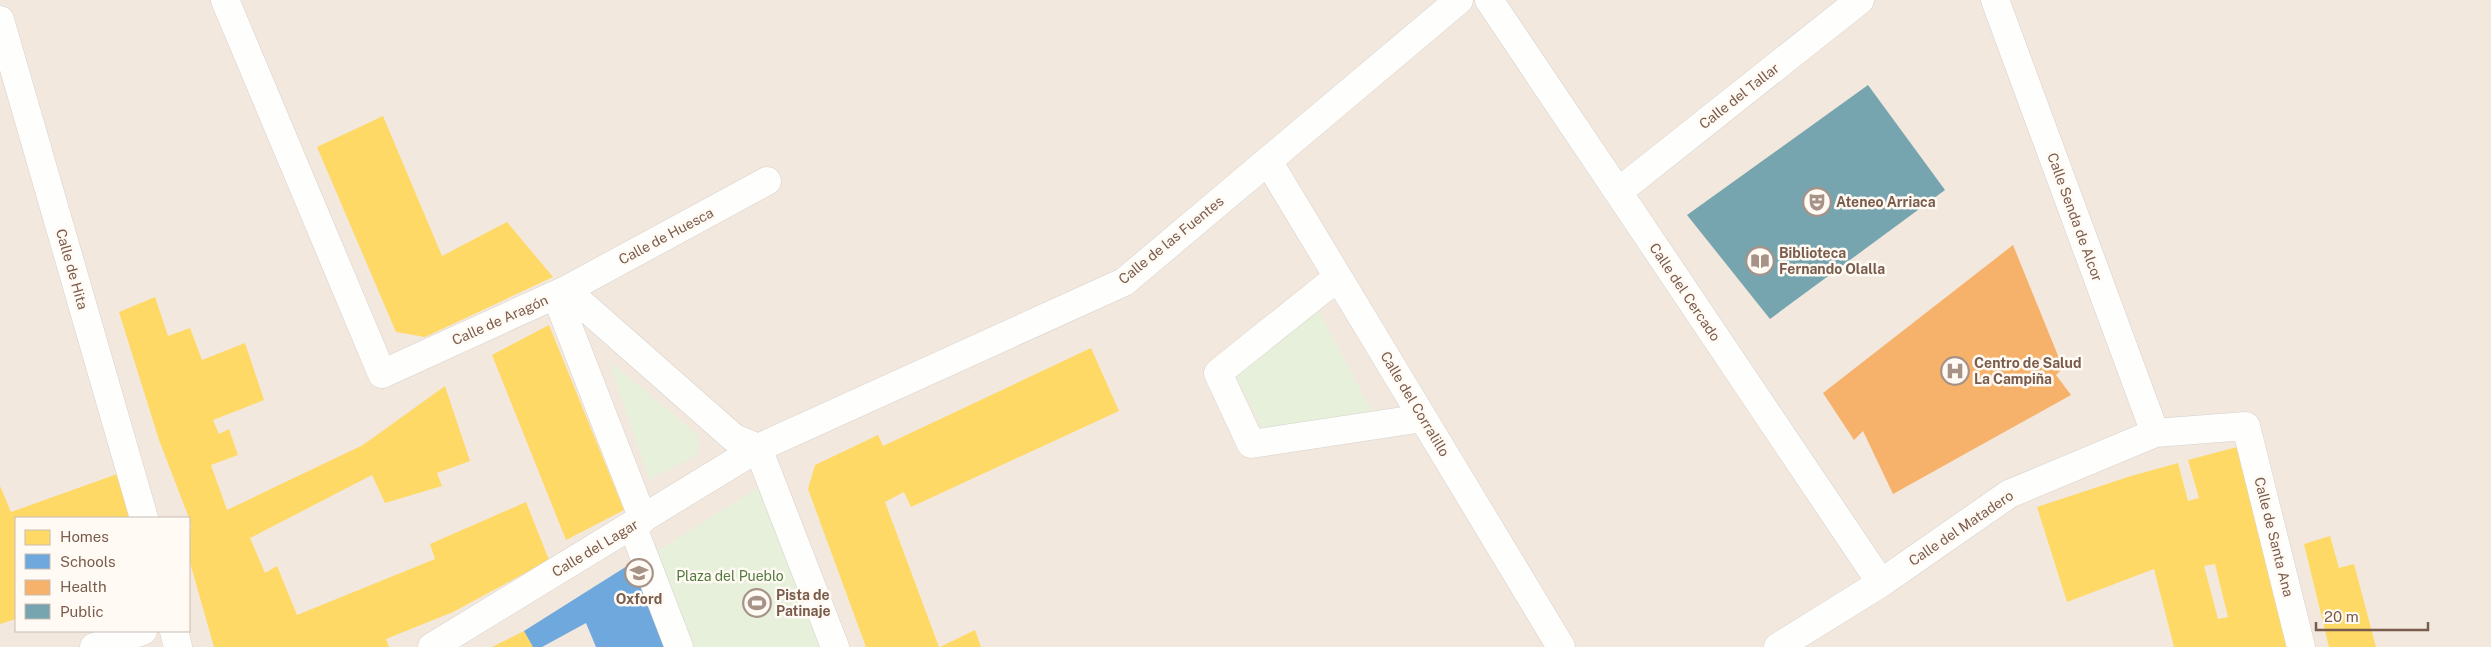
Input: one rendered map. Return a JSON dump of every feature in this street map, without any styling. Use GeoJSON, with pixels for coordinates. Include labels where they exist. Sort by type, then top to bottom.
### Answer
{"type":"FeatureCollection","features":[{"type":"Feature","properties":{"kind":"street","name":"Calle de Aragón"},"geometry":{"type":"LineString","coordinates":[[225,0],[382,374],[560,293],[734,438],[758,448]]}},
{"type":"Feature","properties":{"kind":"street","name":"Calle de las Fuentes"},"geometry":{"type":"LineString","coordinates":[[758,448],[1124,282],[1459,0]]}},
{"type":"Feature","properties":{"kind":"street","name":"Calle del Cercado"},"geometry":{"type":"LineString","coordinates":[[1489,0],[1881,583]]}},
{"type":"Feature","properties":{"kind":"street","name":"Calle del Tallar"},"geometry":{"type":"LineString","coordinates":[[1618,192],[1860,0]]}},
{"type":"Feature","properties":{"kind":"street","name":"Calle Senda de Alcor"},"geometry":{"type":"LineString","coordinates":[[1995,0],[2155,433]]}},
{"type":"Feature","properties":{"kind":"street","name":"Calle de Hita"},"geometry":{"type":"LineString","coordinates":[[0,20],[144,517]]}},
{"type":"Feature","properties":{"kind":"street","name":"Calle del Corralillo"},"geometry":{"type":"LineString","coordinates":[[1268,161],[1561,647]]}},
{"type":"Feature","properties":{"kind":"street","name":"Calle de Huesca"},"geometry":{"type":"LineString","coordinates":[[560,293],[767,181]]}},
{"type":"Feature","properties":{"kind":"street"},"geometry":{"type":"LineString","coordinates":[[1338,277],[1218,372],[1251,444],[1423,418]]}},
{"type":"Feature","properties":{"kind":"street"},"geometry":{"type":"LineString","coordinates":[[560,293],[679,647]]}},
{"type":"Feature","properties":{"kind":"street","name":"Calle del Matadero"},"geometry":{"type":"LineString","coordinates":[[1780,646],[1881,583],[2009,494],[2155,433],[2246,426]]}},
{"type":"Feature","properties":{"kind":"street","name":"Calle de Santa Ana"},"geometry":{"type":"LineString","coordinates":[[2246,426],[2301,647]]}},
{"type":"Feature","properties":{"kind":"street"},"geometry":{"type":"LineString","coordinates":[[758,448],[834,647]]}},
{"type":"Feature","properties":{"kind":"street","name":"Calle del Lagar"},"geometry":{"type":"LineString","coordinates":[[432,647],[758,448]]}},
{"type":"Feature","properties":{"kind":"street"},"geometry":{"type":"LineString","coordinates":[[94,647],[140,632]]}},
{"type":"Feature","properties":{"kind":"street"},"geometry":{"type":"LineString","coordinates":[[174,632],[178,647]]}},
{"type":"Feature","properties":{"kind":"shaded area"},"geometry":{"type":"Polygon","coordinates":[[[0,0],[2491,0],[2491,647],[0,647],[0,0]]]}},
{"type":"Feature","properties":{"kind":"green space"},"geometry":{"type":"Polygon","coordinates":[[[1317,308],[1372,411],[1262,428],[1236,377],[1317,308]]]}},
{"type":"Feature","properties":{"kind":"green space"},"geometry":{"type":"Polygon","coordinates":[[[609,361],[698,435],[698,454],[649,480],[609,361]]]}},
{"type":"Feature","properties":{"kind":"green space","name":"Plaza del Pueblo"},"geometry":{"type":"Polygon","coordinates":[[[759,487],[823,647],[694,647],[657,551],[759,487]]]}},
{"type":"Feature","properties":{"kind":"building: Homes"},"geometry":{"type":"Polygon","coordinates":[[[383,116],[442,256],[507,222],[553,277],[425,337],[396,332],[317,147],[383,116]]]}},
{"type":"Feature","properties":{"kind":"building: Homes"},"geometry":{"type":"Polygon","coordinates":[[[155,297],[168,336],[190,328],[202,360],[245,343],[264,400],[213,420],[219,434],[229,429],[238,455],[211,465],[227,510],[363,445],[445,386],[470,461],[437,473],[442,486],[385,503],[372,475],[250,538],[265,573],[277,566],[297,615],[435,559],[430,544],[526,502],[549,560],[453,612],[386,639],[389,647],[214,647],[190,563],[190,517],[159,440],[119,312],[155,297]]]}},
{"type":"Feature","properties":{"kind":"building: Homes"},"geometry":{"type":"Polygon","coordinates":[[[549,325],[624,510],[566,540],[492,355],[549,325]]]}},
{"type":"Feature","properties":{"kind":"building: Homes"},"geometry":{"type":"Polygon","coordinates":[[[1091,348],[1119,411],[911,507],[904,492],[885,502],[939,647],[866,647],[808,489],[815,465],[878,435],[883,446],[1091,348]]]}},
{"type":"Feature","properties":{"kind":"building: Homes"},"geometry":{"type":"Polygon","coordinates":[[[2237,447],[2288,647],[2174,647],[2154,569],[2067,602],[2037,507],[2131,476],[2178,463],[2188,501],[2199,498],[2188,460],[2237,447]],[[2215,564],[2204,566],[2218,619],[2228,617],[2215,564]]]}},
{"type":"Feature","properties":{"kind":"building: Homes"},"geometry":{"type":"Polygon","coordinates":[[[120,473],[133,517],[15,517],[15,619],[0,624],[0,486],[11,512],[120,473]]]}},
{"type":"Feature","properties":{"kind":"building: Homes"},"geometry":{"type":"Polygon","coordinates":[[[2330,536],[2339,568],[2354,564],[2376,647],[2329,647],[2304,544],[2330,536]]]}},
{"type":"Feature","properties":{"kind":"building: Homes"},"geometry":{"type":"Polygon","coordinates":[[[975,630],[981,647],[940,647],[975,630]]]}},
{"type":"Feature","properties":{"kind":"building: Homes"},"geometry":{"type":"Polygon","coordinates":[[[524,631],[533,647],[492,647],[524,631]]]}},
{"type":"Feature","properties":{"kind":"building: Schools"},"geometry":{"type":"Polygon","coordinates":[[[635,561],[668,647],[596,647],[586,623],[542,647],[533,647],[524,631],[635,561]]]}},
{"type":"Feature","properties":{"kind":"building: Health","name":"Centro de Salud La Campiña"},"geometry":{"type":"Polygon","coordinates":[[[2013,245],[2063,368],[2056,375],[2071,395],[1893,494],[1863,431],[1854,440],[1823,393],[2013,245]]]}},
{"type":"Feature","properties":{"kind":"building: Public","name":"Ateneo Arriaca"},"geometry":{"type":"Polygon","coordinates":[[[1868,85],[1945,190],[1770,319],[1687,215],[1868,85]]]}},
{"type":"Feature","properties":{"kind":"place","name":"Ateneo Arriaca"},"geometry":{"type":"Point","coordinates":[1817,202]}},
{"type":"Feature","properties":{"kind":"place","name":"Biblioteca Fernando Olalla"},"geometry":{"type":"Point","coordinates":[1760,261]}},
{"type":"Feature","properties":{"kind":"place","name":"Centro de Salud La Campiña"},"geometry":{"type":"Point","coordinates":[1955,371]}},
{"type":"Feature","properties":{"kind":"place","name":"Oxford"},"geometry":{"type":"Point","coordinates":[639,573]}},
{"type":"Feature","properties":{"kind":"place","name":"Pista de Patinaje"},"geometry":{"type":"Point","coordinates":[757,603]}}]}
